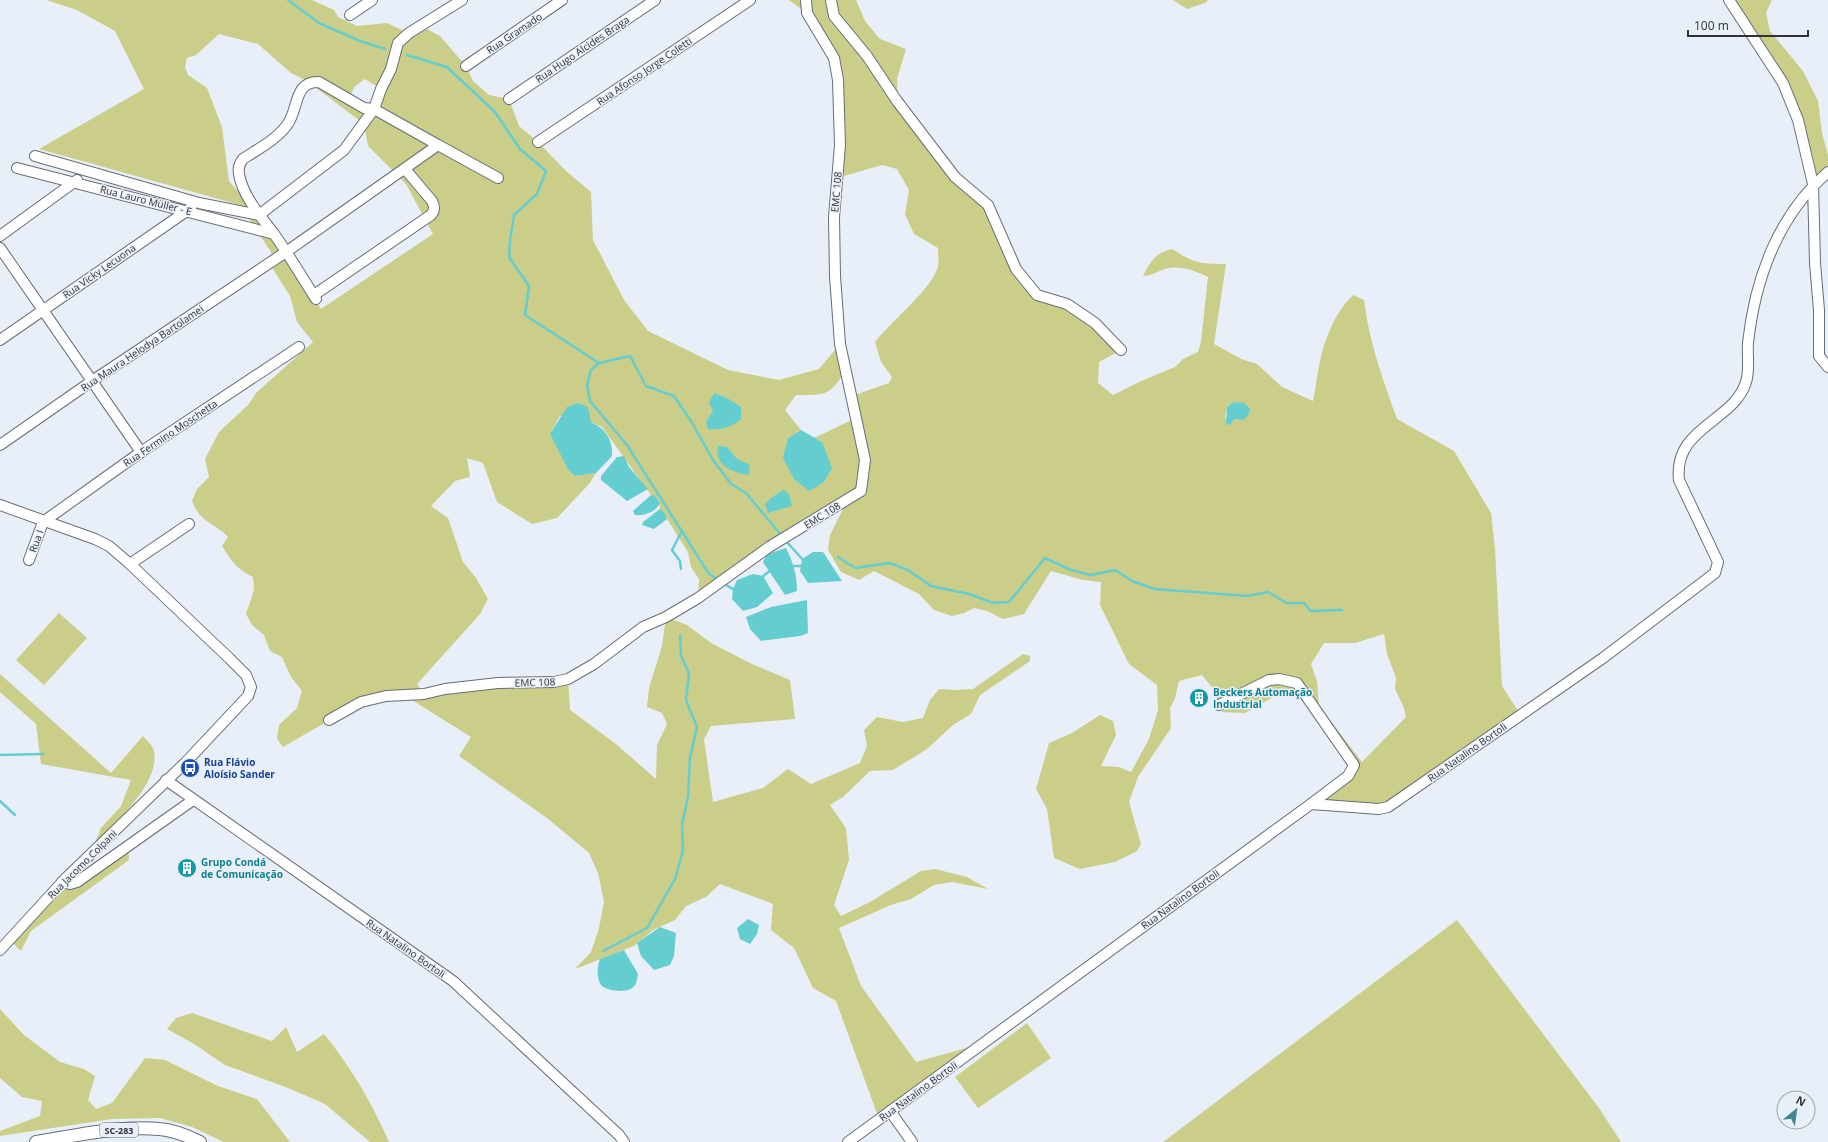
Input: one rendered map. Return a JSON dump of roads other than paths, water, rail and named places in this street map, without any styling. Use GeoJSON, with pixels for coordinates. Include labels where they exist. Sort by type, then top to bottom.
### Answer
{"type":"FeatureCollection","features":[{"type":"Feature","properties":{"kind":"main road","name":"SC-283"},"geometry":{"type":"LineString","coordinates":[[36,1142],[113,1130],[159,1129],[189,1137],[200,1142]]}},
{"type":"Feature","properties":{"kind":"street"},"geometry":{"type":"LineString","coordinates":[[350,15],[372,0]]}},
{"type":"Feature","properties":{"kind":"street"},"geometry":{"type":"LineString","coordinates":[[259,215],[344,150],[374,109],[381,89],[391,69],[398,43],[408,32],[421,26],[462,0]]}},
{"type":"Feature","properties":{"kind":"street","name":"Rua Gramado"},"geometry":{"type":"LineString","coordinates":[[466,66],[562,0]]}},
{"type":"Feature","properties":{"kind":"street","name":"Rua Hugo Alcides Braga"},"geometry":{"type":"LineString","coordinates":[[510,99],[655,0]]}},
{"type":"Feature","properties":{"kind":"street","name":"Rua Afonso Jorge Coletti"},"geometry":{"type":"LineString","coordinates":[[538,142],[750,0]]}},
{"type":"Feature","properties":{"kind":"street","name":"EMC 108"},"geometry":{"type":"LineString","coordinates":[[330,720],[361,702],[386,696],[424,694],[445,689],[498,683],[554,682],[568,679],[594,664],[643,627],[666,618],[698,598],[769,547],[861,491],[865,460],[840,344],[835,276],[834,217],[840,145],[838,80],[834,58],[807,13],[806,0]]}},
{"type":"Feature","properties":{"kind":"street"},"geometry":{"type":"LineString","coordinates":[[831,0],[834,16],[866,56],[954,177],[988,205],[1016,269],[1037,295],[1067,304],[1095,323],[1121,350]]}},
{"type":"Feature","properties":{"kind":"street"},"geometry":{"type":"LineString","coordinates":[[1729,0],[1783,83],[1798,120],[1813,184],[1815,263],[1819,310],[1819,356],[1828,367]]}},
{"type":"Feature","properties":{"kind":"street"},"geometry":{"type":"LineString","coordinates":[[405,169],[432,201],[435,208],[434,212],[315,297],[274,234],[259,215],[241,184],[239,164],[243,159],[278,136],[288,124],[301,89],[312,82],[319,82],[364,108],[374,109],[498,178]]}},
{"type":"Feature","properties":{"kind":"street","name":"Rua Maura Helodya Bartolamei"},"geometry":{"type":"LineString","coordinates":[[0,445],[92,381],[286,252],[438,145]]}},
{"type":"Feature","properties":{"kind":"street","name":"Rua Lauro Müller - E"},"geometry":{"type":"LineString","coordinates":[[35,156],[199,203],[259,215]]}},
{"type":"Feature","properties":{"kind":"street","name":"Rua Lauro Müller - E"},"geometry":{"type":"LineString","coordinates":[[17,168],[187,210],[274,234]]}},
{"type":"Feature","properties":{"kind":"street"},"geometry":{"type":"LineString","coordinates":[[0,236],[90,171]]}},
{"type":"Feature","properties":{"kind":"street","name":"Rua Natalino Bortoli"},"geometry":{"type":"LineString","coordinates":[[848,1142],[1311,804],[1379,809],[1388,807],[1603,658],[1715,573],[1718,562],[1679,480],[1677,468],[1681,456],[1688,444],[1708,423],[1733,404],[1740,395],[1746,382],[1748,343],[1759,284],[1772,245],[1780,228],[1813,184],[1828,172]]}},
{"type":"Feature","properties":{"kind":"street","name":"Rua Vicky Lecuona"},"geometry":{"type":"LineString","coordinates":[[0,340],[199,203]]}},
{"type":"Feature","properties":{"kind":"street"},"geometry":{"type":"LineString","coordinates":[[0,248],[141,452]]}},
{"type":"Feature","properties":{"kind":"street","name":"Rua Fermino Moschetta"},"geometry":{"type":"LineString","coordinates":[[43,522],[141,452],[299,347]]}},
{"type":"Feature","properties":{"kind":"street"},"geometry":{"type":"LineString","coordinates":[[0,505],[43,522],[95,539],[109,546],[130,564],[246,675],[251,687],[248,696],[186,762],[166,780]]}},
{"type":"Feature","properties":{"kind":"street","name":"Rua I"},"geometry":{"type":"LineString","coordinates":[[29,560],[43,522]]}},
{"type":"Feature","properties":{"kind":"street"},"geometry":{"type":"LineString","coordinates":[[130,564],[189,524]]}},
{"type":"Feature","properties":{"kind":"street"},"geometry":{"type":"LineString","coordinates":[[1219,705],[1270,680],[1279,679],[1297,683],[1354,765],[1348,776],[1311,804]]}},
{"type":"Feature","properties":{"kind":"street","name":"Rua Natalino Bortoli"},"geometry":{"type":"LineString","coordinates":[[166,780],[453,981],[619,1135],[624,1142]]}},
{"type":"Feature","properties":{"kind":"street","name":"Rua Jacomo Colpani"},"geometry":{"type":"LineString","coordinates":[[0,950],[65,880],[166,780]]}},
{"type":"Feature","properties":{"kind":"street"},"geometry":{"type":"LineString","coordinates":[[65,880],[70,884],[77,882],[194,800]]}},
{"type":"Feature","properties":{"kind":"street"},"geometry":{"type":"LineString","coordinates":[[890,1111],[912,1142]]}},
{"type":"Feature","properties":{"kind":"water"},"geometry":{"type":"Polygon","coordinates":[[[714,393],[727,398],[741,407],[741,419],[726,428],[708,429],[706,422],[713,411],[709,403],[714,393]]]}},
{"type":"Feature","properties":{"kind":"water"},"geometry":{"type":"Polygon","coordinates":[[[1234,402],[1244,403],[1250,409],[1248,416],[1243,420],[1234,419],[1230,425],[1226,424],[1227,407],[1234,402]]]}},
{"type":"Feature","properties":{"kind":"water"},"geometry":{"type":"Polygon","coordinates":[[[578,403],[588,407],[591,422],[601,428],[608,436],[612,456],[596,473],[575,476],[568,469],[550,434],[567,407],[578,403]]]}},
{"type":"Feature","properties":{"kind":"water"},"geometry":{"type":"Polygon","coordinates":[[[801,430],[822,442],[832,468],[824,482],[809,491],[794,479],[783,458],[788,438],[801,430]]]}},
{"type":"Feature","properties":{"kind":"water"},"geometry":{"type":"Polygon","coordinates":[[[718,446],[727,447],[737,459],[750,465],[749,475],[726,467],[719,458],[718,446]]]}},
{"type":"Feature","properties":{"kind":"water"},"geometry":{"type":"Polygon","coordinates":[[[624,456],[629,467],[648,489],[627,501],[601,480],[601,476],[617,457],[624,456]]]}},
{"type":"Feature","properties":{"kind":"water"},"geometry":{"type":"Polygon","coordinates":[[[783,490],[789,494],[792,506],[768,513],[765,504],[783,490]]]}},
{"type":"Feature","properties":{"kind":"water"},"geometry":{"type":"Polygon","coordinates":[[[651,495],[655,496],[660,503],[656,509],[642,515],[635,515],[633,511],[651,495]]]}},
{"type":"Feature","properties":{"kind":"water"},"geometry":{"type":"Polygon","coordinates":[[[660,509],[665,513],[667,519],[654,529],[642,525],[643,522],[660,509]]]}},
{"type":"Feature","properties":{"kind":"water"},"geometry":{"type":"Polygon","coordinates":[[[786,548],[794,569],[797,591],[785,595],[763,562],[767,554],[786,548]]]}},
{"type":"Feature","properties":{"kind":"water"},"geometry":{"type":"Polygon","coordinates":[[[813,552],[823,552],[842,581],[808,583],[800,571],[802,559],[813,552]]]}},
{"type":"Feature","properties":{"kind":"water"},"geometry":{"type":"Polygon","coordinates":[[[753,574],[763,576],[773,593],[757,607],[743,611],[732,599],[733,589],[737,580],[753,574]]]}},
{"type":"Feature","properties":{"kind":"water"},"geometry":{"type":"Polygon","coordinates":[[[807,600],[808,633],[800,636],[761,641],[750,629],[746,617],[771,607],[807,600]]]}},
{"type":"Feature","properties":{"kind":"water"},"geometry":{"type":"Polygon","coordinates":[[[748,919],[759,925],[757,934],[750,944],[740,939],[737,928],[748,919]]]}},
{"type":"Feature","properties":{"kind":"water"},"geometry":{"type":"Polygon","coordinates":[[[660,927],[676,933],[674,956],[670,965],[654,970],[641,956],[637,943],[660,927]]]}},
{"type":"Feature","properties":{"kind":"water"},"geometry":{"type":"Polygon","coordinates":[[[624,950],[638,974],[636,984],[629,990],[617,991],[605,988],[600,983],[598,977],[598,965],[600,959],[624,950]]]}},
{"type":"Feature","properties":{"kind":"waterway"},"geometry":{"type":"LineString","coordinates":[[288,0],[319,23],[360,41],[385,49]]}},
{"type":"Feature","properties":{"kind":"waterway"},"geometry":{"type":"LineString","coordinates":[[407,55],[447,67],[495,112],[520,149],[546,171],[537,194],[514,215],[510,241],[509,257],[529,286],[525,315],[599,363],[630,356],[646,386],[674,396],[691,421],[713,460],[731,484],[746,493],[782,536]]}},
{"type":"Feature","properties":{"kind":"waterway"},"geometry":{"type":"LineString","coordinates":[[599,363],[591,370],[587,385],[590,401],[627,445],[709,574],[719,580]]}},
{"type":"Feature","properties":{"kind":"waterway"},"geometry":{"type":"LineString","coordinates":[[681,569],[680,561],[672,550],[682,531]]}},
{"type":"Feature","properties":{"kind":"waterway"},"geometry":{"type":"LineString","coordinates":[[785,540],[804,561]]}},
{"type":"Feature","properties":{"kind":"waterway"},"geometry":{"type":"LineString","coordinates":[[838,557],[855,568],[890,563],[908,570],[931,586],[969,594],[993,603],[1009,602],[1045,558],[1071,570],[1091,575],[1115,570],[1132,581],[1155,589],[1247,596],[1268,592],[1287,603],[1304,603],[1311,611],[1342,610]]}},
{"type":"Feature","properties":{"kind":"waterway"},"geometry":{"type":"LineString","coordinates":[[792,566],[803,566]]}},
{"type":"Feature","properties":{"kind":"waterway"},"geometry":{"type":"LineString","coordinates":[[762,577],[772,569]]}},
{"type":"Feature","properties":{"kind":"waterway"},"geometry":{"type":"LineString","coordinates":[[723,583],[736,591]]}},
{"type":"Feature","properties":{"kind":"waterway"},"geometry":{"type":"LineString","coordinates":[[603,951],[647,928],[675,879],[683,851],[682,824],[688,797],[690,758],[697,727],[686,700],[689,673],[681,656],[680,635]]}},
{"type":"Feature","properties":{"kind":"waterway"},"geometry":{"type":"LineString","coordinates":[[0,755],[43,754]]}},
{"type":"Feature","properties":{"kind":"waterway"},"geometry":{"type":"LineString","coordinates":[[0,801],[15,815]]}},
{"type":"Feature","properties":{"kind":"place","name":"Beckers Automação Industrial"},"geometry":{"type":"Point","coordinates":[1199,698]}},
{"type":"Feature","properties":{"kind":"place","name":"Rua Flávio Aloísio Sander"},"geometry":{"type":"Point","coordinates":[190,768]}},
{"type":"Feature","properties":{"kind":"place","name":"Grupo Condá de Comunicação"},"geometry":{"type":"Point","coordinates":[187,868]}}]}
